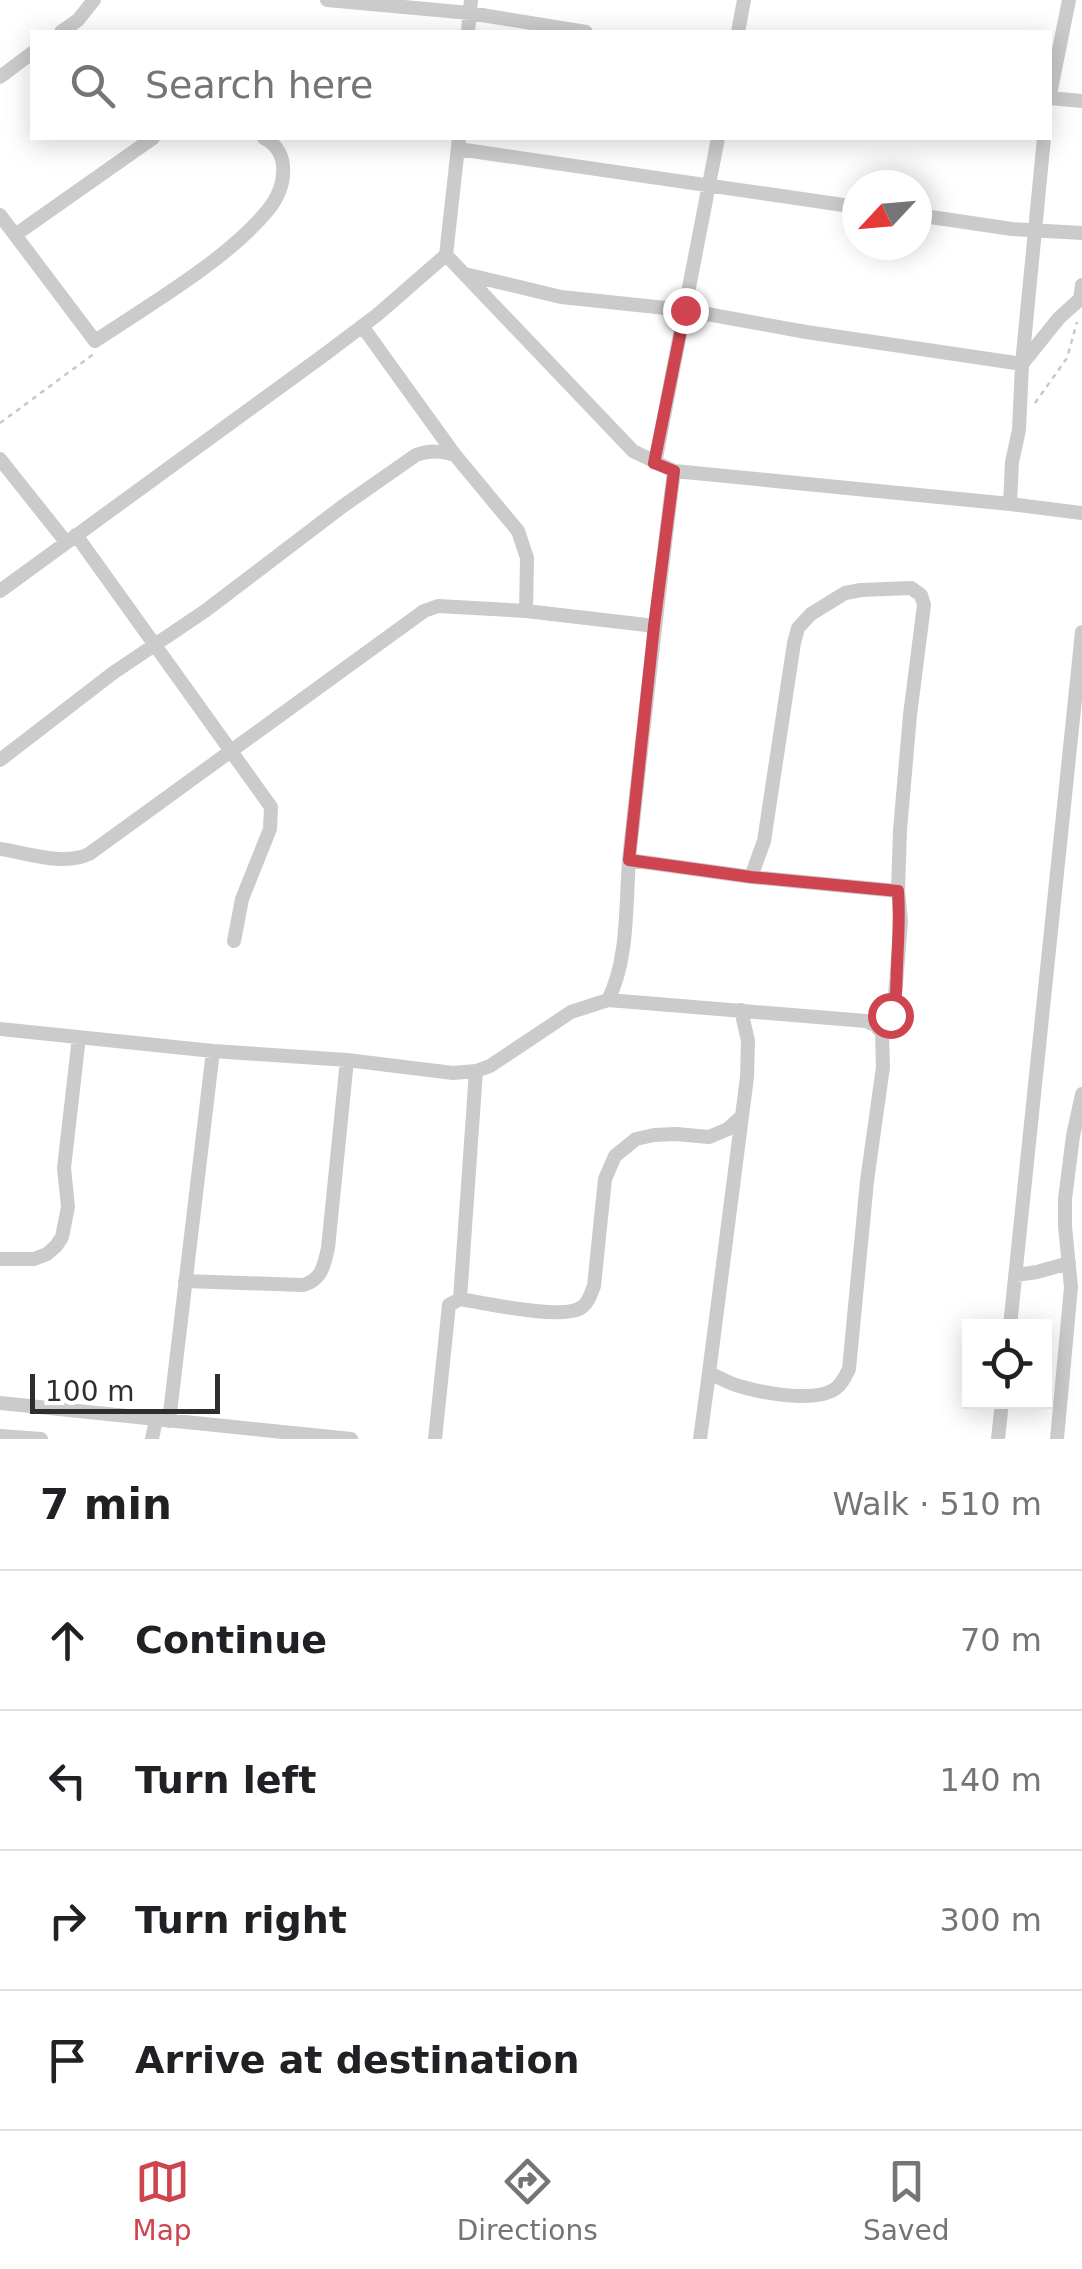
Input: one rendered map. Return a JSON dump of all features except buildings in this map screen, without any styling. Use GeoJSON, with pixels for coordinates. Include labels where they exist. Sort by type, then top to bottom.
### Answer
{"type":"FeatureCollection","features":[{"type":"Feature","properties":{"kind":"street"},"geometry":{"type":"LineString","coordinates":[[64,30],[94,0]]}},
{"type":"Feature","properties":{"kind":"street"},"geometry":{"type":"LineString","coordinates":[[327,0],[470,7],[577,30]]}},
{"type":"Feature","properties":{"kind":"street"},"geometry":{"type":"LineString","coordinates":[[738,30],[744,0]]}},
{"type":"Feature","properties":{"kind":"street"},"geometry":{"type":"LineString","coordinates":[[1052,86],[1070,0]]}},
{"type":"Feature","properties":{"kind":"street"},"geometry":{"type":"LineString","coordinates":[[0,77],[30,55]]}},
{"type":"Feature","properties":{"kind":"street"},"geometry":{"type":"LineString","coordinates":[[1052,96],[1082,102]]}},
{"type":"Feature","properties":{"kind":"street"},"geometry":{"type":"LineString","coordinates":[[15,235],[151,140]]}},
{"type":"Feature","properties":{"kind":"street"},"geometry":{"type":"LineString","coordinates":[[0,215],[95,342],[212,261],[267,212],[276,199],[284,170],[278,147],[267,140]]}},
{"type":"Feature","properties":{"kind":"street"},"geometry":{"type":"LineString","coordinates":[[654,463],[718,140]]}},
{"type":"Feature","properties":{"kind":"street"},"geometry":{"type":"LineString","coordinates":[[1010,504],[1044,140]]}},
{"type":"Feature","properties":{"kind":"street"},"geometry":{"type":"LineString","coordinates":[[0,591],[362,326],[446,255],[458,143],[842,205]]}},
{"type":"Feature","properties":{"kind":"street"},"geometry":{"type":"LineString","coordinates":[[932,218],[1082,233]]}},
{"type":"Feature","properties":{"kind":"street"},"geometry":{"type":"LineString","coordinates":[[446,255],[633,450],[654,463],[674,471],[1082,513]]}},
{"type":"Feature","properties":{"kind":"street"},"geometry":{"type":"LineString","coordinates":[[464,274],[562,297],[685,310],[1022,364]]}},
{"type":"Feature","properties":{"kind":"street"},"geometry":{"type":"LineString","coordinates":[[1022,364],[1081,292]]}},
{"type":"Feature","properties":{"kind":"street"},"geometry":{"type":"LineString","coordinates":[[362,326],[454,455],[518,531],[527,558],[526,611]]}},
{"type":"Feature","properties":{"kind":"street"},"geometry":{"type":"LineString","coordinates":[[0,760],[416,455],[427,451],[454,455]]}},
{"type":"Feature","properties":{"kind":"street"},"geometry":{"type":"LineString","coordinates":[[0,459],[71,539],[154,644],[269,804],[268,836],[242,899],[234,940]]}},
{"type":"Feature","properties":{"kind":"street"},"geometry":{"type":"LineString","coordinates":[[608,1000],[621,961],[654,626],[674,471]]}},
{"type":"Feature","properties":{"kind":"street"},"geometry":{"type":"LineString","coordinates":[[751,877],[764,841],[798,628],[811,614],[845,594],[911,588],[921,595],[924,605],[900,830],[901,922],[894,1008],[875,1025]]}},
{"type":"Feature","properties":{"kind":"street"},"geometry":{"type":"LineString","coordinates":[[0,849],[78,860],[89,854],[424,611],[438,606],[526,611],[654,626]]}},
{"type":"Feature","properties":{"kind":"street"},"geometry":{"type":"LineString","coordinates":[[1011,1319],[1073,795],[1082,632]]}},
{"type":"Feature","properties":{"kind":"street"},"geometry":{"type":"LineString","coordinates":[[629,860],[898,891]]}},
{"type":"Feature","properties":{"kind":"street"},"geometry":{"type":"LineString","coordinates":[[0,1029],[440,1072],[476,1071],[504,1058],[571,1012],[608,1000],[866,1021],[875,1025],[882,1034],[883,1066],[844,1379],[825,1394],[809,1396],[744,1388],[709,1372]]}},
{"type":"Feature","properties":{"kind":"street"},"geometry":{"type":"LineString","coordinates":[[700,1439],[742,1116],[748,1041],[741,1010]]}},
{"type":"Feature","properties":{"kind":"street"},"geometry":{"type":"LineString","coordinates":[[0,1259],[34,1259],[47,1254],[62,1237],[68,1207],[64,1168],[80,1037]]}},
{"type":"Feature","properties":{"kind":"street"},"geometry":{"type":"LineString","coordinates":[[152,1439],[163,1420],[214,1051]]}},
{"type":"Feature","properties":{"kind":"street"},"geometry":{"type":"LineString","coordinates":[[185,1281],[303,1285],[319,1276],[328,1248],[347,1060]]}},
{"type":"Feature","properties":{"kind":"street"},"geometry":{"type":"LineString","coordinates":[[460,1299],[476,1071]]}},
{"type":"Feature","properties":{"kind":"street"},"geometry":{"type":"LineString","coordinates":[[1057,1439],[1071,1287],[1066,1199],[1072,1136],[1082,1094]]}},
{"type":"Feature","properties":{"kind":"street"},"geometry":{"type":"LineString","coordinates":[[435,1439],[447,1310],[452,1302],[460,1299],[535,1311],[578,1310],[594,1286],[605,1179],[615,1156],[636,1139],[665,1134],[709,1137],[728,1129],[742,1116]]}},
{"type":"Feature","properties":{"kind":"street"},"geometry":{"type":"LineString","coordinates":[[1016,1275],[1069,1263]]}},
{"type":"Feature","properties":{"kind":"street"},"geometry":{"type":"LineString","coordinates":[[0,1402],[350,1439]]}},
{"type":"Feature","properties":{"kind":"street"},"geometry":{"type":"LineString","coordinates":[[998,1439],[1001,1409]]}},
{"type":"Feature","properties":{"kind":"street"},"geometry":{"type":"LineString","coordinates":[[0,1436],[41,1439]]}},
{"type":"Feature","properties":{"kind":"path"},"geometry":{"type":"LineString","coordinates":[[1035,404],[1067,358],[1081,292]]}},
{"type":"Feature","properties":{"kind":"path"},"geometry":{"type":"LineString","coordinates":[[0,423],[94,355],[95,342]]}},
{"type":"Feature","properties":{"kind":"route"},"geometry":{"type":"LineString","coordinates":[[685,310],[654,463],[674,471],[629,860],[898,891],[901,922],[896,993],[890,1015]]}}]}
